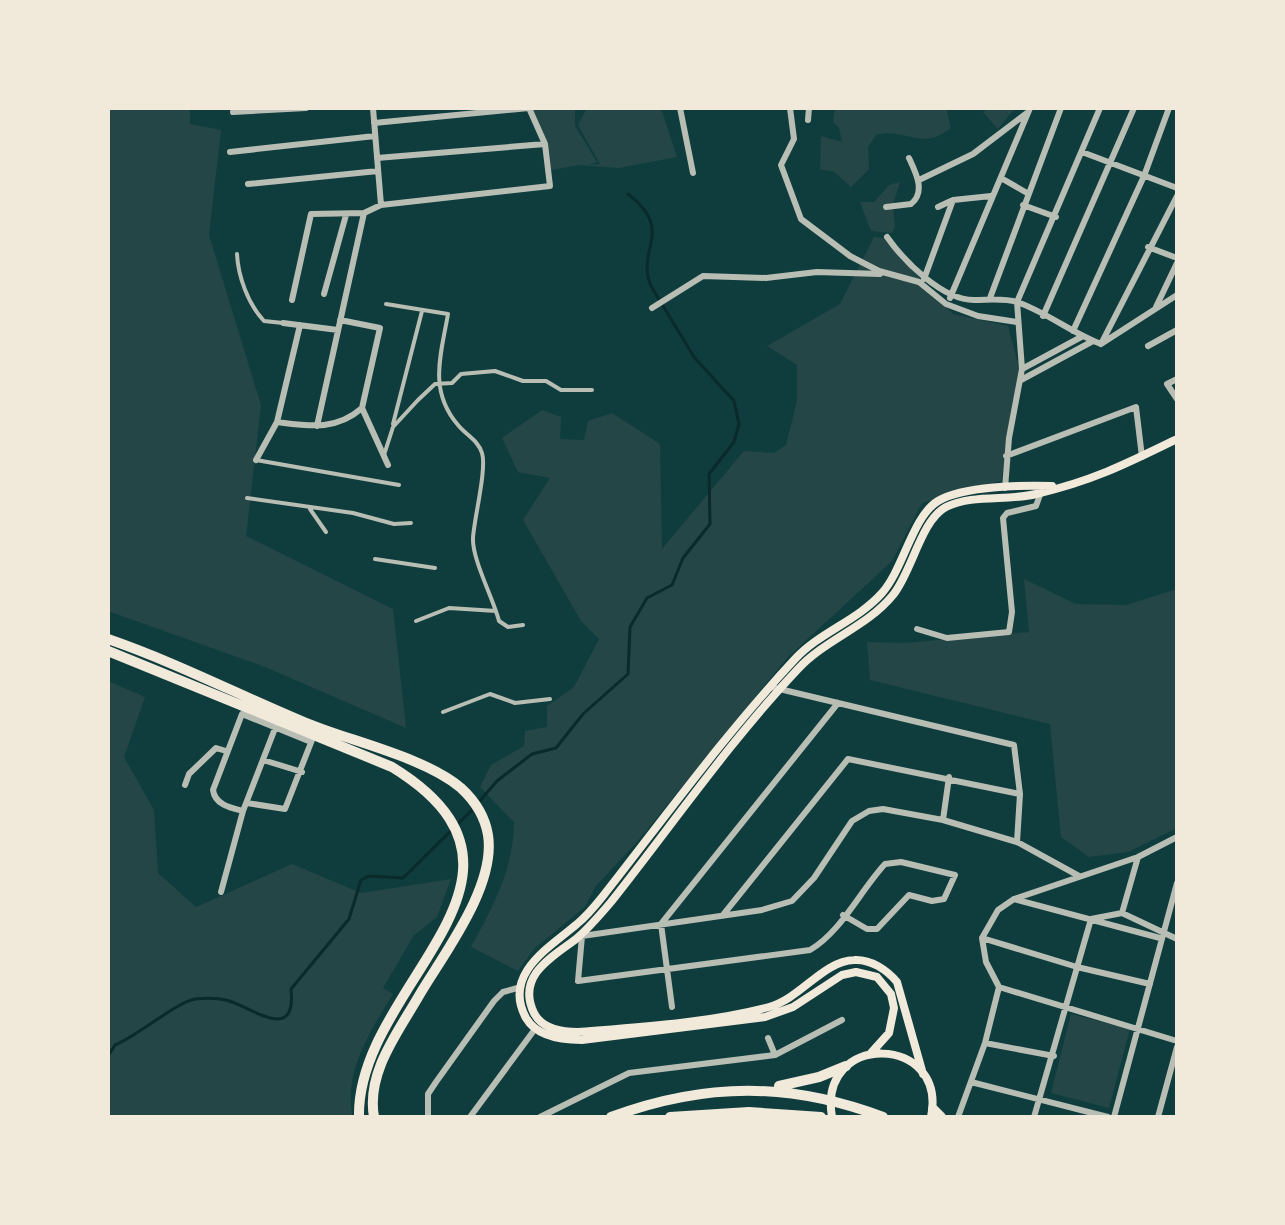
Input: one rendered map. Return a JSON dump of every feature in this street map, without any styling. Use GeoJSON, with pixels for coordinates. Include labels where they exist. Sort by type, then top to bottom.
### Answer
{"type":"FeatureCollection","features":[{"type":"Feature","properties":{"kind":"highway"},"geometry":{"type":"LineString","coordinates":[[108,639],[134,655],[312,740],[392,767],[420,784],[455,821],[464,857],[460,892],[373,1054],[359,1117]]}},
{"type":"Feature","properties":{"kind":"highway"},"geometry":{"type":"LineString","coordinates":[[110,652],[178,667],[304,722],[423,766],[461,788],[473,802],[488,838],[483,880],[461,926],[384,1057],[373,1095],[374,1117]]}},
{"type":"Feature","properties":{"kind":"highway"},"geometry":{"type":"LineString","coordinates":[[611,1117],[672,1099],[791,1084],[846,1066]]}},
{"type":"Feature","properties":{"kind":"highway"},"geometry":{"type":"LineString","coordinates":[[749,1090],[799,1092],[883,1117]]}},
{"type":"Feature","properties":{"kind":"highway"},"geometry":{"type":"LineString","coordinates":[[670,1117],[749,1112],[821,1117]]}},
{"type":"Feature","properties":{"kind":"main road"},"geometry":{"type":"LineString","coordinates":[[832,1117],[832,1089],[846,1066],[871,1053],[889,1033],[894,1008],[891,994],[877,977],[856,972],[842,975],[793,1007],[765,1017],[594,1040],[563,1039],[535,1029],[523,1011],[521,987],[533,959],[579,932],[603,896],[771,687],[808,646],[865,609],[884,591],[902,565],[921,519],[935,503],[956,494],[1086,482],[1177,438]]}},
{"type":"Feature","properties":{"kind":"main road"},"geometry":{"type":"LineString","coordinates":[[935,1114],[931,1091],[923,1074],[897,982],[878,966],[855,960],[840,963],[799,993],[768,1008],[578,1032],[547,1025],[535,1015],[531,1005],[533,977],[549,957],[611,902],[810,658],[886,603],[909,571],[930,524],[942,509],[957,503],[1041,492],[1061,486]]}},
{"type":"Feature","properties":{"kind":"main road"},"geometry":{"type":"LineString","coordinates":[[871,1053],[900,1056],[923,1074]]}},
{"type":"Feature","properties":{"kind":"street"},"geometry":{"type":"LineString","coordinates":[[233,112],[306,108]]}},
{"type":"Feature","properties":{"kind":"street"},"geometry":{"type":"LineString","coordinates":[[373,108],[381,205]]}},
{"type":"Feature","properties":{"kind":"street"},"geometry":{"type":"LineString","coordinates":[[292,300],[311,214],[364,213],[381,205],[550,186],[545,144],[529,108],[374,123]]}},
{"type":"Feature","properties":{"kind":"street"},"geometry":{"type":"LineString","coordinates":[[680,108],[693,173]]}},
{"type":"Feature","properties":{"kind":"street"},"geometry":{"type":"LineString","coordinates":[[790,108],[794,139],[781,165],[801,219],[850,256],[887,274],[931,289]]}},
{"type":"Feature","properties":{"kind":"street"},"geometry":{"type":"LineString","coordinates":[[808,120],[809,108]]}},
{"type":"Feature","properties":{"kind":"street"},"geometry":{"type":"LineString","coordinates":[[990,298],[1061,108]]}},
{"type":"Feature","properties":{"kind":"street"},"geometry":{"type":"LineString","coordinates":[[1005,488],[1006,456],[1022,369],[1017,302],[1056,217],[1100,108]]}},
{"type":"Feature","properties":{"kind":"street"},"geometry":{"type":"LineString","coordinates":[[1043,316],[1134,108]]}},
{"type":"Feature","properties":{"kind":"street"},"geometry":{"type":"LineString","coordinates":[[1073,331],[1144,176],[1169,108]]}},
{"type":"Feature","properties":{"kind":"street"},"geometry":{"type":"LineString","coordinates":[[946,304],[1028,110]]}},
{"type":"Feature","properties":{"kind":"street"},"geometry":{"type":"LineString","coordinates":[[919,180],[973,154],[1028,110]]}},
{"type":"Feature","properties":{"kind":"street"},"geometry":{"type":"LineString","coordinates":[[230,152],[375,136]]}},
{"type":"Feature","properties":{"kind":"street"},"geometry":{"type":"LineString","coordinates":[[377,158],[545,144]]}},
{"type":"Feature","properties":{"kind":"street"},"geometry":{"type":"LineString","coordinates":[[1082,152],[1177,188]]}},
{"type":"Feature","properties":{"kind":"street"},"geometry":{"type":"LineString","coordinates":[[886,207],[915,201],[919,180],[909,158]]}},
{"type":"Feature","properties":{"kind":"street"},"geometry":{"type":"LineString","coordinates":[[248,184],[378,171]]}},
{"type":"Feature","properties":{"kind":"street"},"geometry":{"type":"LineString","coordinates":[[1001,178],[1027,193]]}},
{"type":"Feature","properties":{"kind":"street"},"geometry":{"type":"LineString","coordinates":[[938,207],[953,200],[991,196]]}},
{"type":"Feature","properties":{"kind":"street"},"geometry":{"type":"LineString","coordinates":[[1097,343],[1177,196]]}},
{"type":"Feature","properties":{"kind":"street"},"geometry":{"type":"LineString","coordinates":[[923,278],[953,200]]}},
{"type":"Feature","properties":{"kind":"street"},"geometry":{"type":"LineString","coordinates":[[1023,205],[1056,217]]}},
{"type":"Feature","properties":{"kind":"street"},"geometry":{"type":"LineString","coordinates":[[317,426],[364,213]]}},
{"type":"Feature","properties":{"kind":"street"},"geometry":{"type":"LineString","coordinates":[[324,294],[346,215]]}},
{"type":"Feature","properties":{"kind":"street"},"geometry":{"type":"LineString","coordinates":[[887,237],[946,304],[978,316],[1017,322]]}},
{"type":"Feature","properties":{"kind":"street"},"geometry":{"type":"LineString","coordinates":[[1148,247],[1177,261],[1156,307]]}},
{"type":"Feature","properties":{"kind":"street"},"geometry":{"type":"LineString","coordinates":[[237,254],[238,272],[256,313],[264,321],[338,330]]}},
{"type":"Feature","properties":{"kind":"street"},"geometry":{"type":"LineString","coordinates":[[652,308],[703,276],[766,278],[817,272],[887,274]]}},
{"type":"Feature","properties":{"kind":"street"},"geometry":{"type":"LineString","coordinates":[[923,278],[952,295],[972,300],[990,298],[1017,302],[1097,343]]}},
{"type":"Feature","properties":{"kind":"street"},"geometry":{"type":"LineString","coordinates":[[1021,380],[1097,343],[1177,295]]}},
{"type":"Feature","properties":{"kind":"street"},"geometry":{"type":"LineString","coordinates":[[386,304],[448,314],[437,383],[450,414],[478,443],[483,455],[477,493],[479,517],[472,540],[503,625],[523,625]]}},
{"type":"Feature","properties":{"kind":"street"},"geometry":{"type":"LineString","coordinates":[[383,457],[422,311]]}},
{"type":"Feature","properties":{"kind":"street"},"geometry":{"type":"LineString","coordinates":[[340,320],[380,328],[362,408],[388,465]]}},
{"type":"Feature","properties":{"kind":"street"},"geometry":{"type":"LineString","coordinates":[[300,325],[277,422],[256,460],[399,485]]}},
{"type":"Feature","properties":{"kind":"street"},"geometry":{"type":"LineString","coordinates":[[1148,346],[1177,330]]}},
{"type":"Feature","properties":{"kind":"street"},"geometry":{"type":"LineString","coordinates":[[1022,369],[1083,336]]}},
{"type":"Feature","properties":{"kind":"street"},"geometry":{"type":"LineString","coordinates":[[393,427],[437,383],[452,383],[464,374],[495,371],[523,381],[546,381],[561,390],[592,390]]}},
{"type":"Feature","properties":{"kind":"street"},"geometry":{"type":"LineString","coordinates":[[1177,379],[1167,384],[1177,399]]}},
{"type":"Feature","properties":{"kind":"street"},"geometry":{"type":"LineString","coordinates":[[1006,456],[1136,407],[1142,457]]}},
{"type":"Feature","properties":{"kind":"street"},"geometry":{"type":"LineString","coordinates":[[277,422],[317,426],[338,424],[362,408]]}},
{"type":"Feature","properties":{"kind":"street"},"geometry":{"type":"LineString","coordinates":[[917,629],[947,638],[1009,632],[1012,612],[1003,518],[1010,512],[1036,506],[1041,492]]}},
{"type":"Feature","properties":{"kind":"street"},"geometry":{"type":"LineString","coordinates":[[247,498],[353,513],[394,524],[411,523]]}},
{"type":"Feature","properties":{"kind":"street"},"geometry":{"type":"LineString","coordinates":[[308,508],[326,532]]}},
{"type":"Feature","properties":{"kind":"street"},"geometry":{"type":"LineString","coordinates":[[375,559],[435,568]]}},
{"type":"Feature","properties":{"kind":"street"},"geometry":{"type":"LineString","coordinates":[[416,621],[449,608],[496,611]]}},
{"type":"Feature","properties":{"kind":"street"},"geometry":{"type":"LineString","coordinates":[[771,687],[1014,745],[1020,794],[1017,842]]}},
{"type":"Feature","properties":{"kind":"street"},"geometry":{"type":"LineString","coordinates":[[443,712],[490,694],[515,703],[550,699]]}},
{"type":"Feature","properties":{"kind":"street"},"geometry":{"type":"LineString","coordinates":[[672,1007],[661,924],[838,703]]}},
{"type":"Feature","properties":{"kind":"street"},"geometry":{"type":"LineString","coordinates":[[243,811],[228,808],[214,795],[237,720],[246,714],[312,740],[285,809],[247,803]]}},
{"type":"Feature","properties":{"kind":"street"},"geometry":{"type":"LineString","coordinates":[[221,892],[243,811],[276,726]]}},
{"type":"Feature","properties":{"kind":"street"},"geometry":{"type":"LineString","coordinates":[[185,785],[189,774],[216,748],[226,751]]}},
{"type":"Feature","properties":{"kind":"street"},"geometry":{"type":"LineString","coordinates":[[722,915],[848,759],[949,777],[1020,794]]}},
{"type":"Feature","properties":{"kind":"street"},"geometry":{"type":"LineString","coordinates":[[263,760],[302,772]]}},
{"type":"Feature","properties":{"kind":"street"},"geometry":{"type":"LineString","coordinates":[[943,820],[949,777]]}},
{"type":"Feature","properties":{"kind":"street"},"geometry":{"type":"LineString","coordinates":[[843,915],[872,930],[909,895],[932,901],[944,899],[955,875],[901,862],[885,864],[843,915],[833,931],[810,950],[578,981],[579,932],[762,910],[792,901],[814,878],[852,821],[869,811],[883,809],[943,820],[1017,842],[1079,876]]}},
{"type":"Feature","properties":{"kind":"street"},"geometry":{"type":"LineString","coordinates":[[958,1117],[985,1043],[999,987],[986,962],[982,938],[998,910],[1014,899],[1138,857],[1177,837]]}},
{"type":"Feature","properties":{"kind":"street"},"geometry":{"type":"LineString","coordinates":[[1122,913],[1138,857]]}},
{"type":"Feature","properties":{"kind":"street"},"geometry":{"type":"LineString","coordinates":[[971,1082],[1111,1117],[1139,1029],[1162,930],[1177,883]]}},
{"type":"Feature","properties":{"kind":"street"},"geometry":{"type":"LineString","coordinates":[[1014,899],[1160,938]]}},
{"type":"Feature","properties":{"kind":"street"},"geometry":{"type":"LineString","coordinates":[[1091,919],[1122,913],[1177,939]]}},
{"type":"Feature","properties":{"kind":"street"},"geometry":{"type":"LineString","coordinates":[[1034,1117],[1091,919]]}},
{"type":"Feature","properties":{"kind":"street"},"geometry":{"type":"LineString","coordinates":[[982,938],[1077,967],[1150,984]]}},
{"type":"Feature","properties":{"kind":"street"},"geometry":{"type":"LineString","coordinates":[[428,1117],[428,1094],[494,1001],[503,992],[521,987]]}},
{"type":"Feature","properties":{"kind":"street"},"geometry":{"type":"LineString","coordinates":[[999,987],[1139,1029],[1177,1044],[1158,1117]]}},
{"type":"Feature","properties":{"kind":"street"},"geometry":{"type":"LineString","coordinates":[[540,1117],[629,1073],[775,1055],[842,1020]]}},
{"type":"Feature","properties":{"kind":"street"},"geometry":{"type":"LineString","coordinates":[[470,1117],[535,1029]]}},
{"type":"Feature","properties":{"kind":"street"},"geometry":{"type":"LineString","coordinates":[[768,1038],[775,1055]]}},
{"type":"Feature","properties":{"kind":"street"},"geometry":{"type":"LineString","coordinates":[[985,1043],[1054,1056]]}},
{"type":"Feature","properties":{"kind":"shaded area"},"geometry":{"type":"Polygon","coordinates":[[[108,108],[190,108],[190,124],[221,130],[209,235],[261,405],[246,536],[393,609],[406,728],[265,667],[108,611],[108,108]]]}},
{"type":"Feature","properties":{"kind":"shaded area"},"geometry":{"type":"Polygon","coordinates":[[[532,108],[575,108],[575,126],[597,162],[589,165],[600,164],[578,125],[587,108],[661,108],[677,157],[619,168],[579,165],[551,170],[532,108]]]}},
{"type":"Feature","properties":{"kind":"shaded area"},"geometry":{"type":"Polygon","coordinates":[[[835,108],[946,108],[951,128],[940,135],[922,139],[886,133],[876,135],[868,147],[869,169],[851,187],[834,172],[820,169],[821,136],[842,142],[839,128],[833,122],[835,108]]]}},
{"type":"Feature","properties":{"kind":"shaded area"},"geometry":{"type":"Polygon","coordinates":[[[992,108],[1015,108],[998,129],[983,112],[992,108]]]}},
{"type":"Feature","properties":{"kind":"shaded area"},"geometry":{"type":"Polygon","coordinates":[[[900,182],[893,205],[895,227],[892,233],[871,231],[860,202],[874,202],[889,185],[900,182]]]}},
{"type":"Feature","properties":{"kind":"shaded area"},"geometry":{"type":"Polygon","coordinates":[[[874,237],[883,238],[953,314],[1008,326],[1020,372],[1001,481],[922,503],[892,561],[787,658],[637,842],[595,887],[585,907],[535,948],[518,971],[471,947],[501,887],[510,855],[514,822],[480,787],[491,765],[524,746],[525,731],[547,727],[547,706],[574,687],[599,639],[581,621],[523,520],[550,478],[518,472],[502,438],[542,410],[561,417],[560,439],[584,440],[588,421],[612,413],[660,444],[662,549],[744,451],[774,453],[786,445],[797,401],[797,365],[767,346],[840,304],[874,237]]]}},
{"type":"Feature","properties":{"kind":"shaded area"},"geometry":{"type":"Polygon","coordinates":[[[1024,579],[1076,604],[1126,605],[1177,589],[1177,828],[1128,852],[1089,857],[1061,837],[1050,724],[870,680],[867,642],[905,643],[1029,632],[1024,579]]]}},
{"type":"Feature","properties":{"kind":"shaded area"},"geometry":{"type":"Polygon","coordinates":[[[108,681],[145,697],[124,757],[154,810],[158,873],[196,907],[292,864],[361,893],[451,879],[437,917],[414,935],[383,988],[393,994],[368,1037],[355,1068],[351,1101],[353,1117],[108,1117],[108,681]]]}},
{"type":"Feature","properties":{"kind":"shaded area"},"geometry":{"type":"Polygon","coordinates":[[[1071,1014],[1130,1029],[1109,1108],[1051,1093],[1071,1014]]]}},
{"type":"Feature","properties":{"kind":"waterway"},"geometry":{"type":"LineString","coordinates":[[478,803],[497,781],[532,754],[556,748],[583,714],[628,674],[630,627],[647,598],[672,585],[683,558],[710,524],[709,474],[734,442],[739,424],[734,401],[694,357],[651,286],[647,273],[652,240],[650,219],[628,194]]}},
{"type":"Feature","properties":{"kind":"waterway"},"geometry":{"type":"LineString","coordinates":[[108,750],[108,755]]}},
{"type":"Feature","properties":{"kind":"waterway"},"geometry":{"type":"LineString","coordinates":[[108,1056],[115,1045],[178,1006],[195,999],[226,1000],[269,1018],[279,1019],[287,1015],[291,1006],[291,989],[349,919],[361,880],[369,876],[403,878],[473,809]]}}]}
